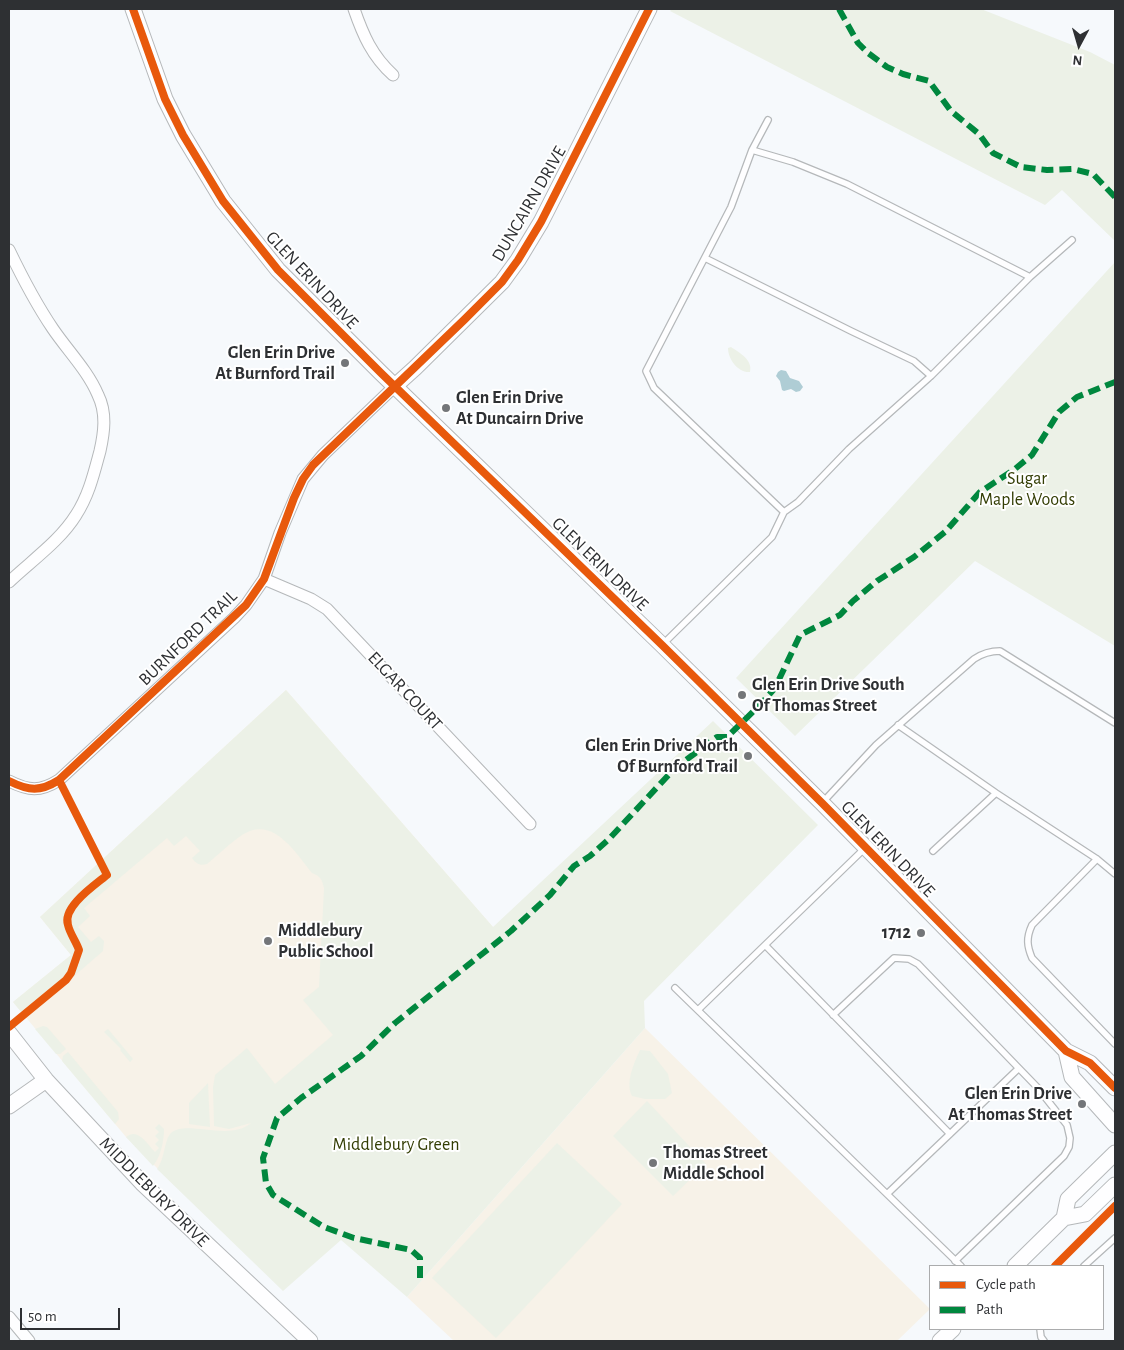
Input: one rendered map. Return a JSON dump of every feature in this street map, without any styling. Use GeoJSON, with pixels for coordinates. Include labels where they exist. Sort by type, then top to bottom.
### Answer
{"type":"FeatureCollection","features":[{"type":"Feature","properties":{"kind":"street","name":"GLEN ERIN DRIVE"},"geometry":{"type":"LineString","coordinates":[[133,9],[165,99],[183,135],[223,201],[278,270],[822,803],[1066,1051],[1090,1063],[1115,1088]]}},
{"type":"Feature","properties":{"kind":"street"},"geometry":{"type":"LineString","coordinates":[[354,9],[372,52],[392,75]]}},
{"type":"Feature","properties":{"kind":"street","name":"DUNCAIRN DRIVE"},"geometry":{"type":"LineString","coordinates":[[396,386],[502,282],[518,260],[541,222],[649,9]]}},
{"type":"Feature","properties":{"kind":"street"},"geometry":{"type":"LineString","coordinates":[[9,250],[43,314],[86,373],[99,396],[104,412],[103,438],[92,481],[76,516],[63,532],[9,582]]}},
{"type":"Feature","properties":{"kind":"street","name":"BURNFORD TRAIL"},"geometry":{"type":"LineString","coordinates":[[9,781],[36,790],[48,787],[59,780],[234,618],[246,605],[264,579],[303,479],[323,454],[396,386]]}},
{"type":"Feature","properties":{"kind":"street","name":"ELGAR COURT"},"geometry":{"type":"LineString","coordinates":[[264,579],[311,599],[327,609],[530,824]]}},
{"type":"Feature","properties":{"kind":"street","name":"MIDDLEBURY DRIVE"},"geometry":{"type":"LineString","coordinates":[[9,1032],[46,1080],[142,1184],[310,1341]]}},
{"type":"Feature","properties":{"kind":"street"},"geometry":{"type":"LineString","coordinates":[[1066,1051],[1072,1077],[1115,1125]]}},
{"type":"Feature","properties":{"kind":"street"},"geometry":{"type":"LineString","coordinates":[[9,1106],[46,1080]]}},
{"type":"Feature","properties":{"kind":"street"},"geometry":{"type":"LineString","coordinates":[[1017,1265],[1064,1218],[1068,1199],[1115,1153]]}},
{"type":"Feature","properties":{"kind":"street"},"geometry":{"type":"LineString","coordinates":[[1064,1218],[1085,1214],[1115,1185]]}},
{"type":"Feature","properties":{"kind":"street"},"geometry":{"type":"LineString","coordinates":[[9,1317],[29,1341]]}},
{"type":"Feature","properties":{"kind":"street"},"geometry":{"type":"LineString","coordinates":[[940,1341],[952,1330]]}},
{"type":"Feature","properties":{"kind":"lane"},"geometry":{"type":"LineString","coordinates":[[768,120],[752,150],[731,206],[646,370],[654,388],[784,512]]}},
{"type":"Feature","properties":{"kind":"lane"},"geometry":{"type":"LineString","coordinates":[[752,150],[793,162],[847,184],[1030,277]]}},
{"type":"Feature","properties":{"kind":"lane"},"geometry":{"type":"LineString","coordinates":[[662,645],[772,537],[784,512],[798,502],[849,449],[931,376],[1030,277],[1072,240]]}},
{"type":"Feature","properties":{"kind":"lane"},"geometry":{"type":"LineString","coordinates":[[705,258],[914,361],[931,376]]}},
{"type":"Feature","properties":{"kind":"lane","name":"GLEN ERIN DRIVE"},"geometry":{"type":"LineString","coordinates":[[822,803],[876,745],[898,725],[981,654],[991,651],[1000,651],[1115,723]]}},
{"type":"Feature","properties":{"kind":"lane"},"geometry":{"type":"LineString","coordinates":[[898,725],[996,793],[1097,859],[1115,874]]}},
{"type":"Feature","properties":{"kind":"lane","name":"GLEN ERIN DRIVE"},"geometry":{"type":"LineString","coordinates":[[933,851],[996,793]]}},
{"type":"Feature","properties":{"kind":"lane","name":"GLEN ERIN DRIVE"},"geometry":{"type":"LineString","coordinates":[[698,1010],[865,848]]}},
{"type":"Feature","properties":{"kind":"lane"},"geometry":{"type":"LineString","coordinates":[[1097,859],[1032,925],[1028,935],[1028,947],[1032,958],[1115,1044]]}},
{"type":"Feature","properties":{"kind":"lane"},"geometry":{"type":"LineString","coordinates":[[765,945],[950,1134]]}},
{"type":"Feature","properties":{"kind":"lane"},"geometry":{"type":"LineString","coordinates":[[833,1014],[889,961],[894,958],[909,959],[918,964],[1037,1087],[1067,1125],[1070,1138],[1069,1147],[1064,1156],[956,1261]]}},
{"type":"Feature","properties":{"kind":"lane"},"geometry":{"type":"LineString","coordinates":[[675,988],[960,1265]]}},
{"type":"Feature","properties":{"kind":"lane"},"geometry":{"type":"LineString","coordinates":[[887,1194],[1018,1069]]}},
{"type":"Feature","properties":{"kind":"lane"},"geometry":{"type":"LineString","coordinates":[[1085,1265],[1115,1238]]}},
{"type":"Feature","properties":{"kind":"shaded area","name":"Middlebury Public School"},"geometry":{"type":"Polygon","coordinates":[[[286,690],[493,927],[175,1186],[126,1137],[13,1002],[71,955],[40,917],[286,690]]]}},
{"type":"Feature","properties":{"kind":"shaded area","name":"Thomas Street Middle School"},"geometry":{"type":"Polygon","coordinates":[[[645,1028],[929,1310],[897,1341],[454,1341],[407,1297],[645,1028]]]}},
{"type":"Feature","properties":{"kind":"green space"},"geometry":{"type":"Polygon","coordinates":[[[672,9],[981,9],[1090,52],[1115,65],[1115,241],[1062,190],[1045,205],[670,11],[672,9]]]}},
{"type":"Feature","properties":{"kind":"green space","name":"Sugar Maple Woods"},"geometry":{"type":"Polygon","coordinates":[[[1115,262],[1115,646],[975,561],[795,736],[736,678],[1115,262]]]}},
{"type":"Feature","properties":{"kind":"green space"},"geometry":{"type":"Polygon","coordinates":[[[731,347],[748,360],[750,372],[738,368],[734,364],[728,352],[728,348],[731,347]]]}},
{"type":"Feature","properties":{"kind":"green space","name":"Middlebury Green"},"geometry":{"type":"Polygon","coordinates":[[[286,690],[493,927],[713,721],[818,825],[644,1001],[645,1028],[407,1297],[341,1240],[283,1291],[157,1169],[162,1160],[169,1136],[178,1129],[231,1131],[251,1123],[229,1129],[214,1126],[213,1087],[215,1075],[247,1048],[275,1084],[333,1035],[303,1000],[319,987],[324,888],[320,878],[312,873],[291,846],[282,839],[264,830],[253,830],[242,835],[207,864],[200,865],[192,858],[200,851],[186,836],[174,846],[167,838],[84,908],[90,916],[78,927],[91,942],[99,936],[104,941],[103,951],[73,977],[68,977],[22,1013],[13,1002],[71,955],[40,917],[286,690]]]}},
{"type":"Feature","properties":{"kind":"green space"},"geometry":{"type":"Polygon","coordinates":[[[43,1026],[47,1027],[66,1049],[60,1054],[56,1054],[35,1029],[43,1026]]]}},
{"type":"Feature","properties":{"kind":"green space"},"geometry":{"type":"Polygon","coordinates":[[[108,1029],[133,1059],[130,1062],[121,1049],[104,1032],[108,1029]]]}},
{"type":"Feature","properties":{"kind":"green space"},"geometry":{"type":"Polygon","coordinates":[[[640,1050],[650,1051],[668,1074],[672,1093],[665,1099],[645,1099],[632,1096],[629,1085],[630,1079],[640,1050]]]}},
{"type":"Feature","properties":{"kind":"green space"},"geometry":{"type":"Polygon","coordinates":[[[68,1052],[118,1112],[119,1119],[115,1124],[62,1061],[63,1056],[68,1052]]]}},
{"type":"Feature","properties":{"kind":"green space"},"geometry":{"type":"Polygon","coordinates":[[[208,1083],[210,1127],[189,1124],[189,1103],[208,1083]]]}},
{"type":"Feature","properties":{"kind":"green space"},"geometry":{"type":"Polygon","coordinates":[[[647,1101],[706,1164],[673,1196],[613,1136],[647,1101]]]}},
{"type":"Feature","properties":{"kind":"green space"},"geometry":{"type":"Polygon","coordinates":[[[159,1124],[164,1129],[163,1138],[160,1153],[153,1166],[126,1137],[130,1134],[138,1135],[155,1152],[159,1148],[155,1144],[159,1140],[155,1136],[159,1132],[155,1128],[159,1124]]]}},
{"type":"Feature","properties":{"kind":"green space"},"geometry":{"type":"Polygon","coordinates":[[[557,1143],[622,1204],[496,1338],[432,1278],[557,1143]]]}},
{"type":"Feature","properties":{"kind":"water"},"geometry":{"type":"Polygon","coordinates":[[[781,370],[786,371],[790,378],[799,381],[803,387],[800,391],[782,390],[780,381],[776,376],[781,370]]]}},
{"type":"Feature","properties":{"kind":"marked path"},"geometry":{"type":"LineString","coordinates":[[839,9],[858,43],[868,53],[887,67],[903,74],[929,81],[951,111],[979,134],[993,153],[1021,167],[1047,170],[1073,169],[1093,174],[1115,197]]}},
{"type":"Feature","properties":{"kind":"marked path"},"geometry":{"type":"LineString","coordinates":[[420,1278],[420,1258],[411,1250],[354,1238],[324,1227],[273,1195],[266,1183],[263,1158],[277,1118],[301,1098],[361,1056],[395,1023],[511,931],[550,895],[574,866],[590,856],[609,839],[675,768],[717,737],[727,737],[775,688],[800,635],[840,615],[853,601],[877,581],[914,557],[945,532],[980,492],[1015,469],[1032,455],[1059,412],[1077,397],[1115,382]]}},
{"type":"Feature","properties":{"kind":"cycle path"},"geometry":{"type":"LineString","coordinates":[[133,9],[165,99],[183,135],[223,201],[278,270],[822,803],[1066,1051],[1090,1063],[1115,1088]]}},
{"type":"Feature","properties":{"kind":"cycle path"},"geometry":{"type":"LineString","coordinates":[[9,781],[34,789],[46,787],[59,780],[246,605],[264,579],[294,498],[303,479],[313,465],[464,320],[502,282],[518,260],[541,222],[649,9]]}},
{"type":"Feature","properties":{"kind":"cycle path"},"geometry":{"type":"LineString","coordinates":[[9,1027],[66,980],[71,973],[79,950],[70,931],[67,918],[81,897],[107,875],[59,780]]}},
{"type":"Feature","properties":{"kind":"cycle path"},"geometry":{"type":"LineString","coordinates":[[1056,1265],[1115,1206]]}},
{"type":"Feature","properties":{"kind":"place","name":"Glen Erin Drive At Burnford Trail"},"geometry":{"type":"Point","coordinates":[345,363]}},
{"type":"Feature","properties":{"kind":"place","name":"Glen Erin Drive At Duncairn Drive"},"geometry":{"type":"Point","coordinates":[446,408]}},
{"type":"Feature","properties":{"kind":"place","name":"Glen Erin Drive South Of Thomas Street"},"geometry":{"type":"Point","coordinates":[742,695]}},
{"type":"Feature","properties":{"kind":"place","name":"Glen Erin Drive North Of Burnford Trail"},"geometry":{"type":"Point","coordinates":[748,756]}},
{"type":"Feature","properties":{"kind":"place","name":"1712"},"geometry":{"type":"Point","coordinates":[921,933]}},
{"type":"Feature","properties":{"kind":"place","name":"Middlebury Public School"},"geometry":{"type":"Point","coordinates":[268,941]}},
{"type":"Feature","properties":{"kind":"place","name":"Glen Erin Drive At Thomas Street"},"geometry":{"type":"Point","coordinates":[1082,1104]}},
{"type":"Feature","properties":{"kind":"place","name":"Thomas Street Middle School"},"geometry":{"type":"Point","coordinates":[653,1163]}}]}
